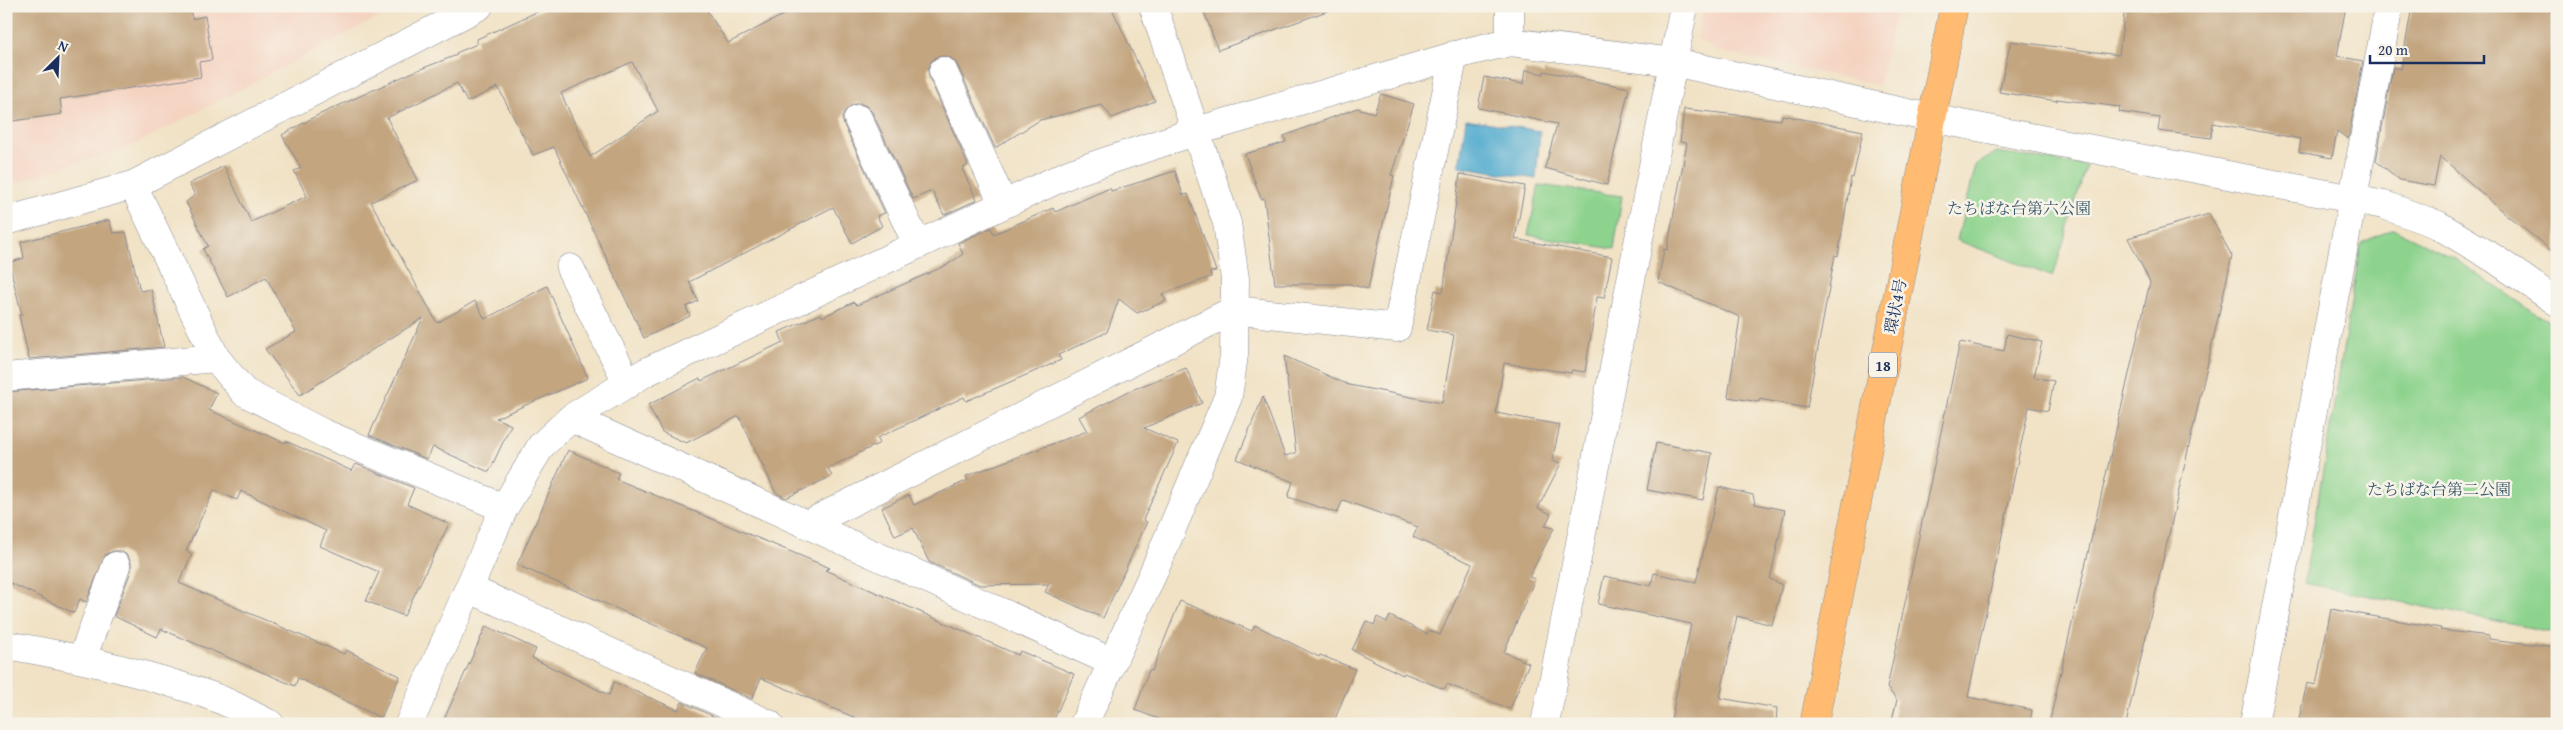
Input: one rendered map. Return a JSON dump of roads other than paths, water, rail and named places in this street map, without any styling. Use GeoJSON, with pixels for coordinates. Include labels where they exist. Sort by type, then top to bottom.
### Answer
{"type":"FeatureCollection","features":[{"type":"Feature","properties":{"kind":"main road","name":"環状4号"},"geometry":{"type":"LineString","coordinates":[[1814,724],[1954,6]]}},
{"type":"Feature","properties":{"kind":"street"},"geometry":{"type":"LineString","coordinates":[[6,221],[133,184],[479,6]]}},
{"type":"Feature","properties":{"kind":"street"},"geometry":{"type":"LineString","coordinates":[[1084,724],[1154,571],[1228,397],[1234,355],[1235,279],[1227,223],[1153,6]]}},
{"type":"Feature","properties":{"kind":"street"},"geometry":{"type":"LineString","coordinates":[[1510,6],[1510,42]]}},
{"type":"Feature","properties":{"kind":"street"},"geometry":{"type":"LineString","coordinates":[[1545,724],[1660,122],[1684,6]]}},
{"type":"Feature","properties":{"kind":"street"},"geometry":{"type":"LineString","coordinates":[[2254,724],[2389,6]]}},
{"type":"Feature","properties":{"kind":"street"},"geometry":{"type":"LineString","coordinates":[[409,724],[504,508],[541,446],[571,418],[646,372],[1071,172],[1197,131],[1454,55],[1510,42],[1673,62],[1931,118],[2353,197],[2384,205],[2438,225],[2495,258],[2557,302]]}},
{"type":"Feature","properties":{"kind":"street"},"geometry":{"type":"LineString","coordinates":[[808,524],[1234,310],[1398,328],[1454,55]]}},
{"type":"Feature","properties":{"kind":"street"},"geometry":{"type":"LineString","coordinates":[[943,71],[1003,204]]}},
{"type":"Feature","properties":{"kind":"street"},"geometry":{"type":"LineString","coordinates":[[858,118],[917,244]]}},
{"type":"Feature","properties":{"kind":"street"},"geometry":{"type":"LineString","coordinates":[[133,184],[216,358],[244,392],[323,432],[504,508]]}},
{"type":"Feature","properties":{"kind":"street"},"geometry":{"type":"LineString","coordinates":[[570,268],[628,384]]}},
{"type":"Feature","properties":{"kind":"street"},"geometry":{"type":"LineString","coordinates":[[6,377],[216,358]]}},
{"type":"Feature","properties":{"kind":"street"},"geometry":{"type":"LineString","coordinates":[[571,418],[1112,662]]}},
{"type":"Feature","properties":{"kind":"street"},"geometry":{"type":"LineString","coordinates":[[82,659],[116,566]]}},
{"type":"Feature","properties":{"kind":"street"},"geometry":{"type":"LineString","coordinates":[[470,589],[769,724]]}},
{"type":"Feature","properties":{"kind":"street"},"geometry":{"type":"LineString","coordinates":[[6,645],[82,659],[215,698],[270,724]]}},
{"type":"Feature","properties":{"kind":"water"},"geometry":{"type":"Polygon","coordinates":[[[1466,119],[1540,131],[1536,179],[1459,166],[1466,119]]]}},
{"type":"Feature","properties":{"kind":"park label","name":"たちばな台第六公園"},"geometry":{"type":"Point","coordinates":[2019,208]}},
{"type":"Feature","properties":{"kind":"park label","name":"たちばな台第二公園"},"geometry":{"type":"Point","coordinates":[2439,489]}}]}
